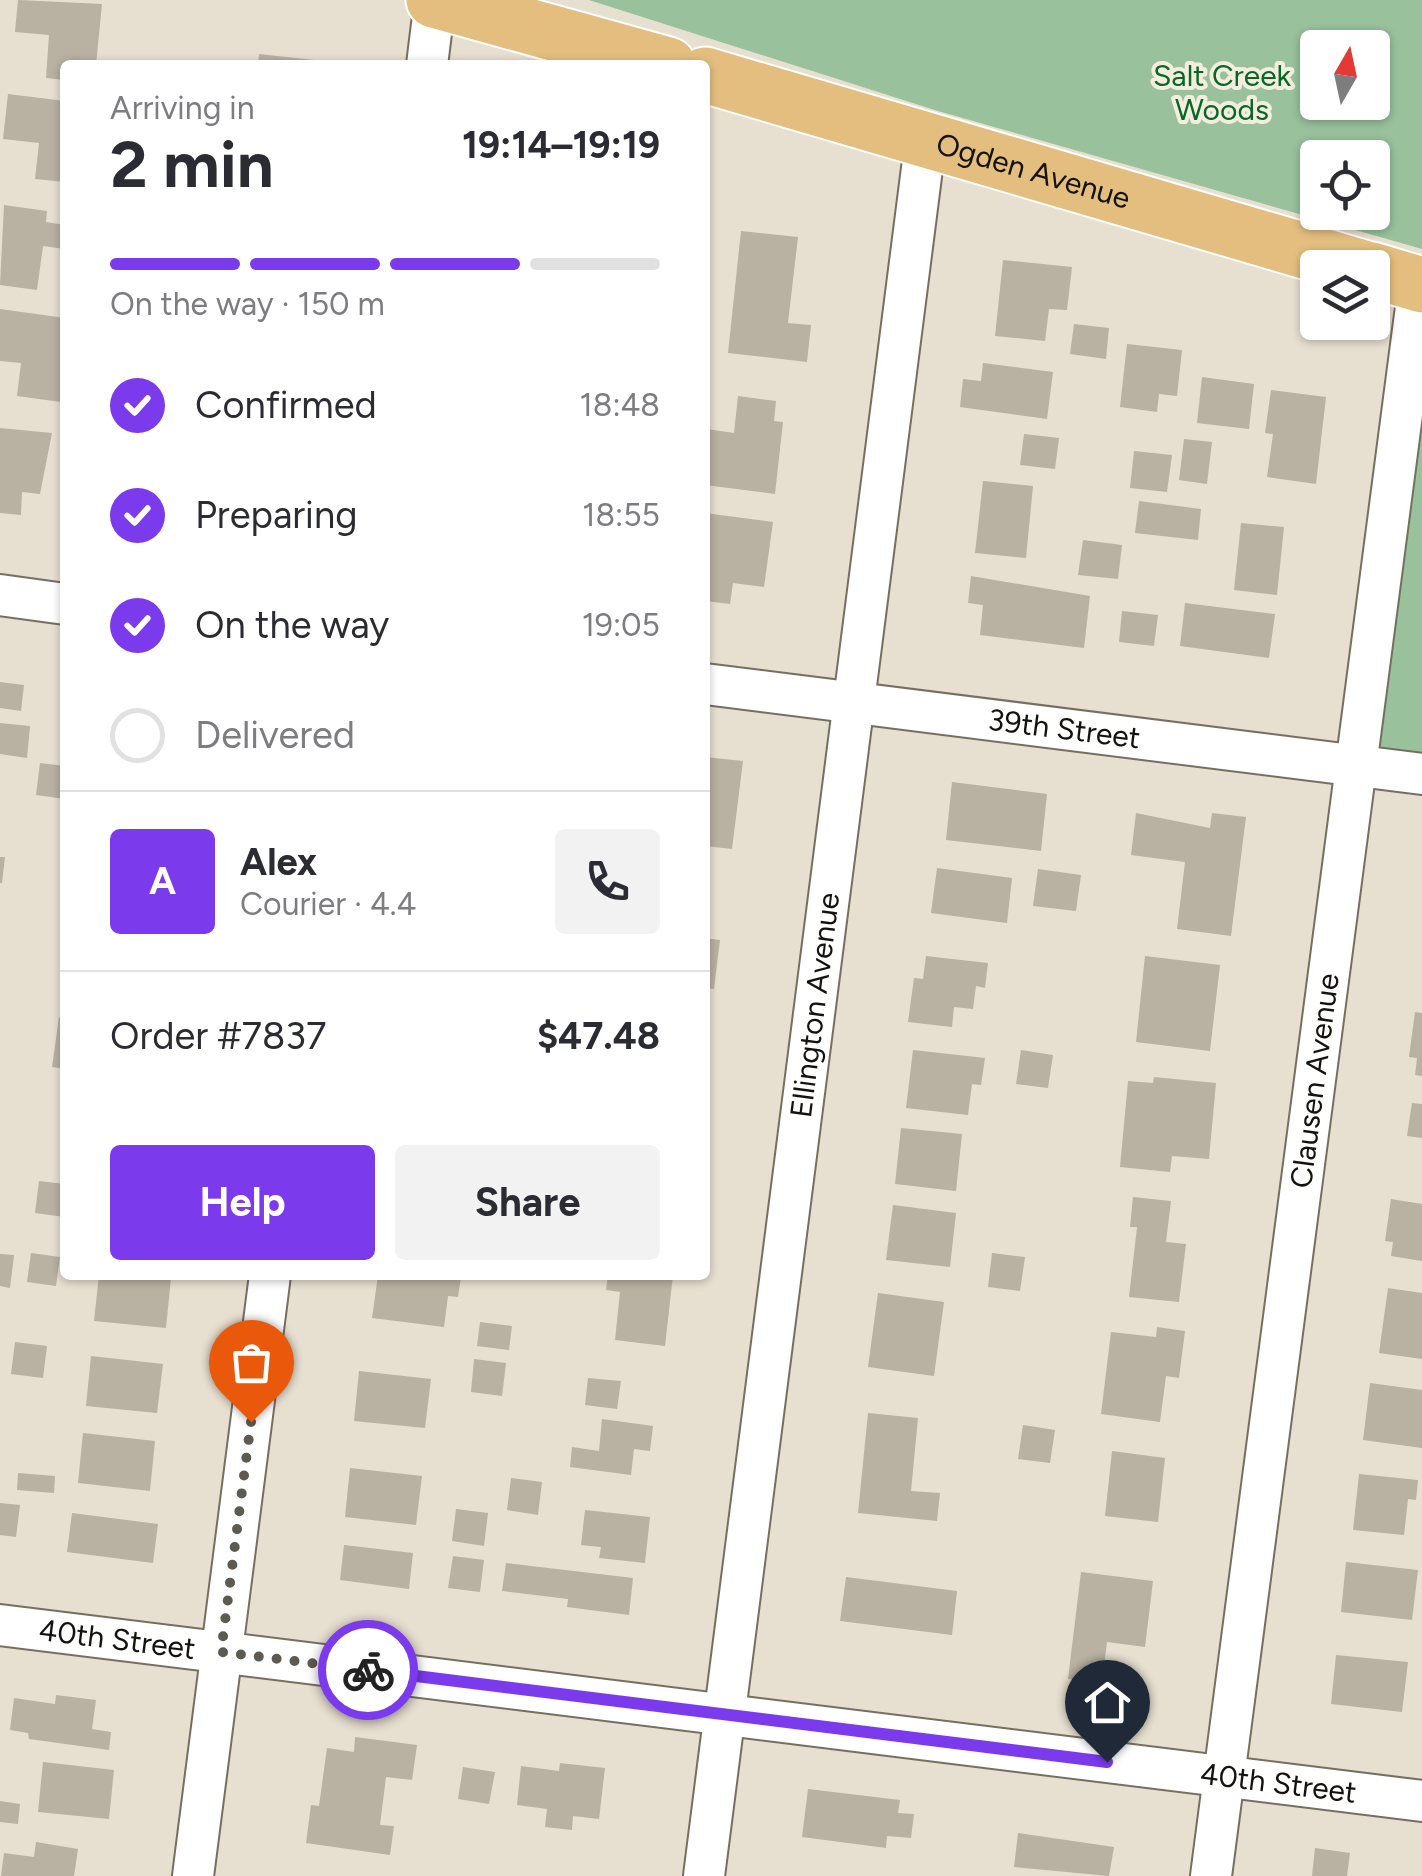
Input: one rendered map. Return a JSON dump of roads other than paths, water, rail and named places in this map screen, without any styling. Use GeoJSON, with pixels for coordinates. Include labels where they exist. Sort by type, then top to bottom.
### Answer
{"type":"FeatureCollection","features":[{"type":"Feature","properties":{"kind":"main road"},"geometry":{"type":"LineString","coordinates":[[435,0],[650,60]]}},
{"type":"Feature","properties":{"kind":"main road","name":"Ogden Avenue"},"geometry":{"type":"LineString","coordinates":[[710,76],[1303,250]]}},
{"type":"Feature","properties":{"kind":"street"},"geometry":{"type":"LineString","coordinates":[[428,60],[435,0]]}},
{"type":"Feature","properties":{"kind":"street","name":"Ellington Avenue"},"geometry":{"type":"LineString","coordinates":[[704,1876],[926,137]]}},
{"type":"Feature","properties":{"kind":"street","name":"Clausen Avenue"},"geometry":{"type":"LineString","coordinates":[[1211,1876],[1355,766],[1404,280]]}},
{"type":"Feature","properties":{"kind":"street"},"geometry":{"type":"LineString","coordinates":[[0,595],[60,603]]}},
{"type":"Feature","properties":{"kind":"street","name":"39th Street"},"geometry":{"type":"LineString","coordinates":[[710,685],[1422,774]]}},
{"type":"Feature","properties":{"kind":"street"},"geometry":{"type":"LineString","coordinates":[[193,1876],[269,1280]]}},
{"type":"Feature","properties":{"kind":"street","name":"40th Street"},"geometry":{"type":"LineString","coordinates":[[0,1624],[1422,1801]]}},
{"type":"Feature","properties":{"kind":"park label","name":"Salt Creek Woods"},"geometry":{"type":"Point","coordinates":[1222,93]}}]}
